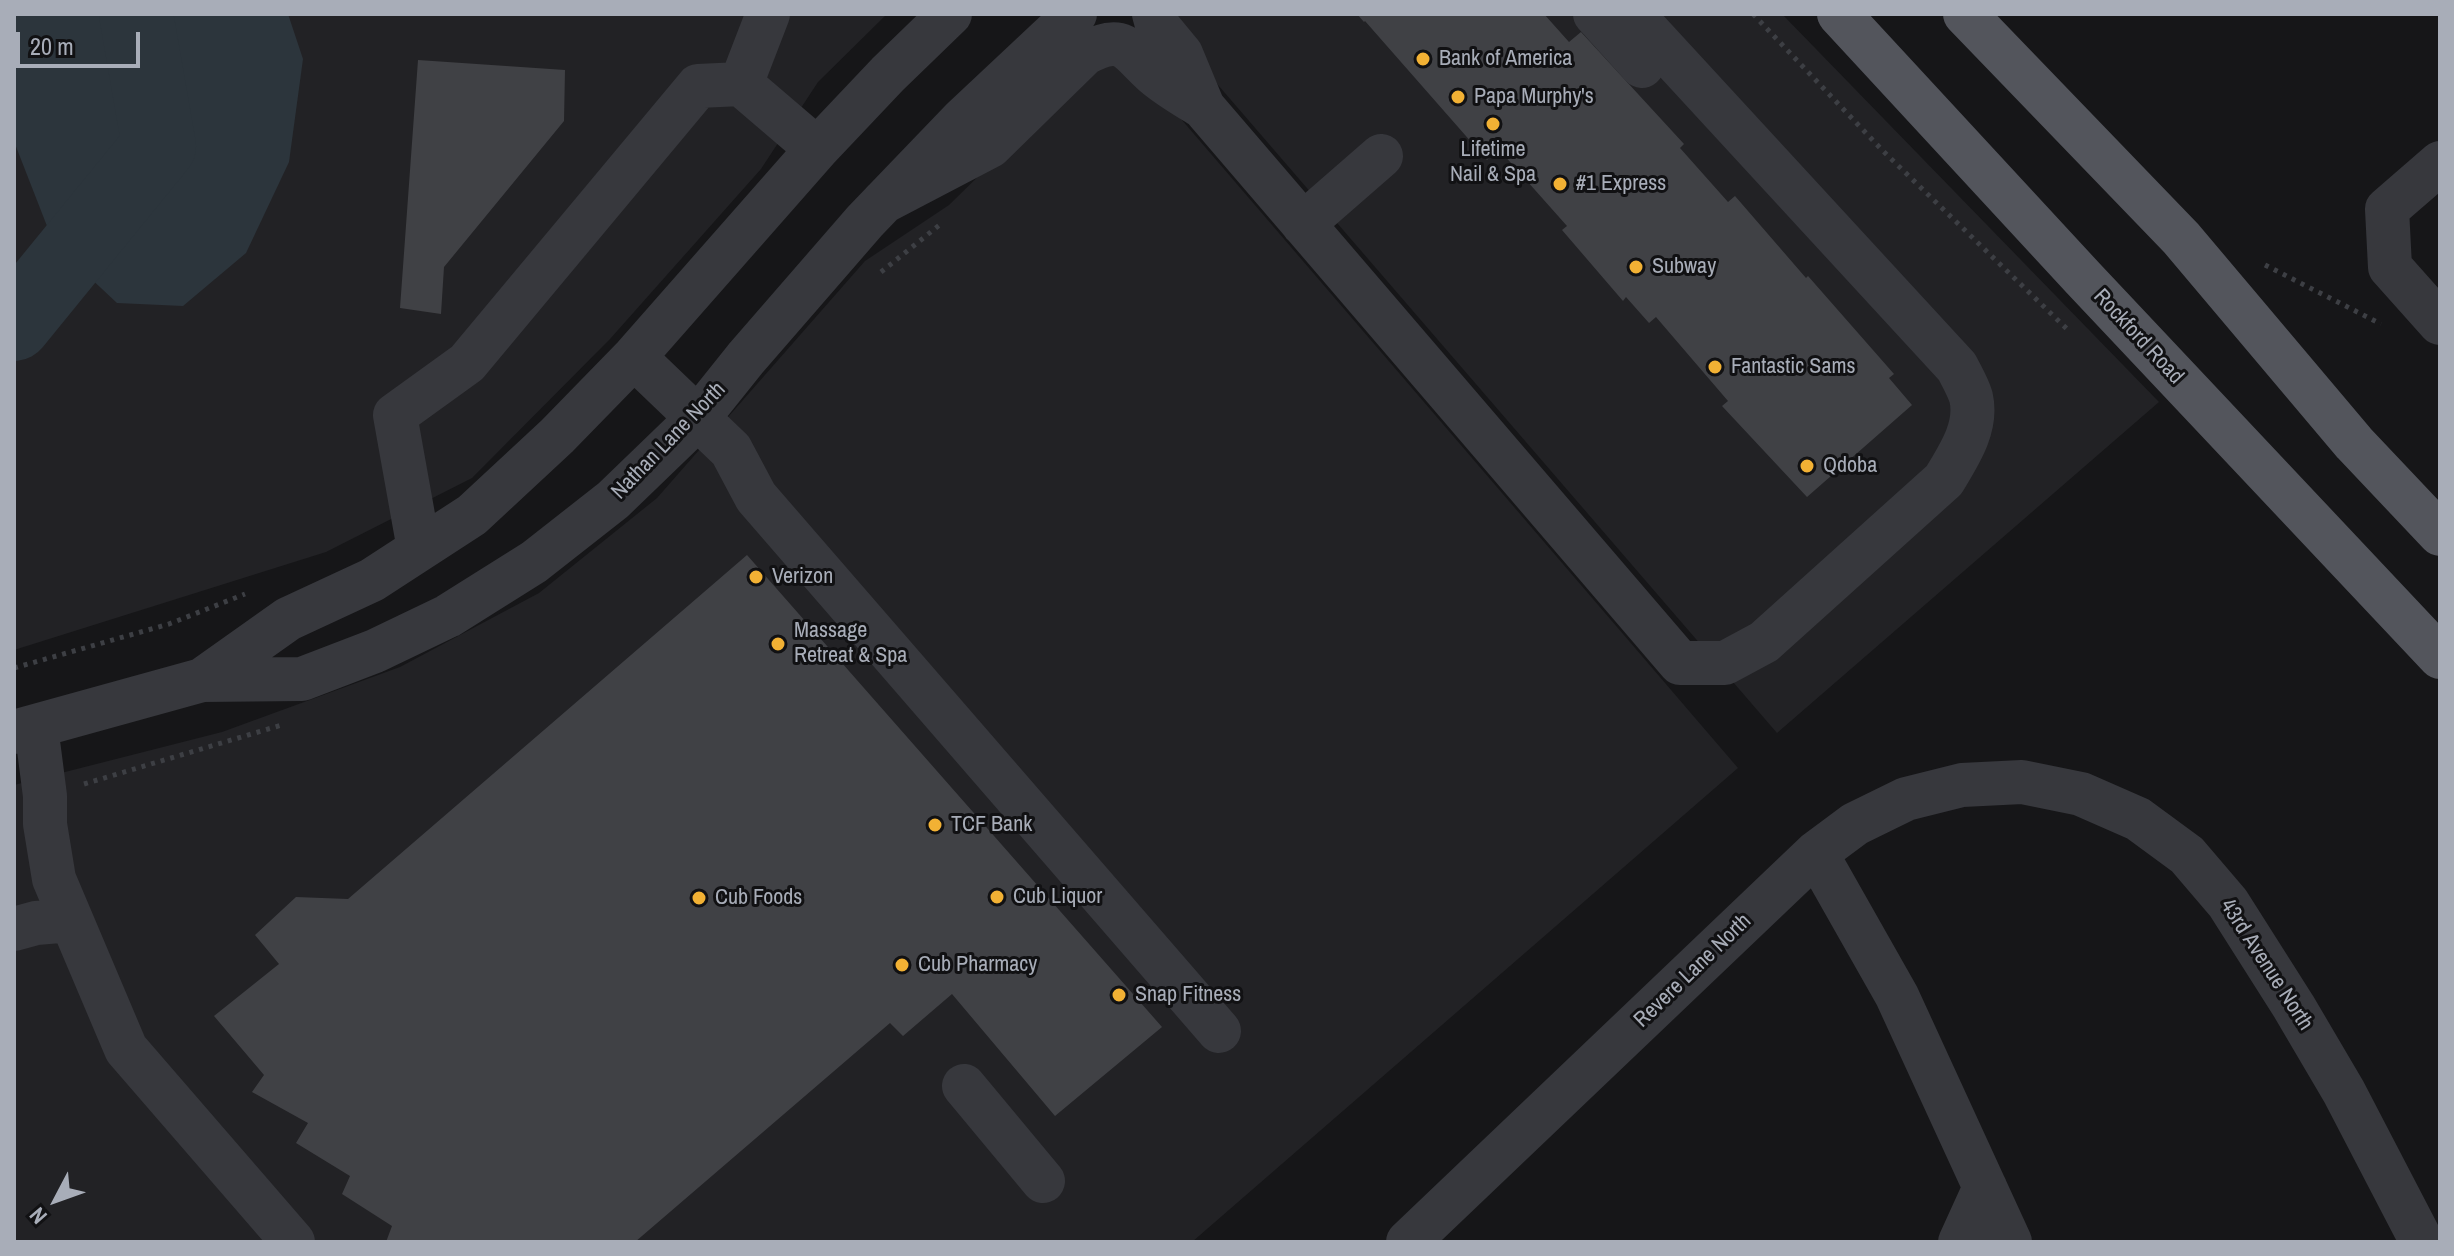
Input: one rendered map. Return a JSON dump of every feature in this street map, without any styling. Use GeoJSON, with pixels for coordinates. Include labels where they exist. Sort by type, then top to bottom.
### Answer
{"type":"FeatureCollection","features":[{"type":"Feature","properties":{"kind":"main road","name":"Rockford Road"},"geometry":{"type":"LineString","coordinates":[[1839,14],[2440,657]]}},
{"type":"Feature","properties":{"kind":"main road"},"geometry":{"type":"LineString","coordinates":[[1965,14],[2181,238],[2354,443],[2440,534]]}},
{"type":"Feature","properties":{"kind":"street"},"geometry":{"type":"LineString","coordinates":[[741,84],[768,14]]}},
{"type":"Feature","properties":{"kind":"street","name":"Nathan Lane North"},"geometry":{"type":"LineString","coordinates":[[202,680],[288,619],[372,580],[472,515],[557,436],[634,357],[817,149],[950,14]]}},
{"type":"Feature","properties":{"kind":"street","name":"Nathan Lane North"},"geometry":{"type":"LineString","coordinates":[[25,729],[202,680],[302,679],[375,651],[448,616],[545,553],[613,500],[698,418],[746,358],[883,202],[963,119],[1075,14]]}},
{"type":"Feature","properties":{"kind":"street"},"geometry":{"type":"LineString","coordinates":[[1154,14],[1157,25],[1181,54],[1203,107]]}},
{"type":"Feature","properties":{"kind":"street"},"geometry":{"type":"LineString","coordinates":[[1595,14],[1725,157],[1788,207],[1946,381],[1959,456]]}},
{"type":"Feature","properties":{"kind":"street"},"geometry":{"type":"LineString","coordinates":[[883,202],[990,146],[1084,54],[1101,45],[1115,44],[1130,49],[1155,75],[1203,107],[1680,663],[1725,663],[1764,642],[1944,480],[1971,428],[1971,398],[1957,367],[1632,14]]}},
{"type":"Feature","properties":{"kind":"street"},"geometry":{"type":"LineString","coordinates":[[419,549],[395,415],[467,363],[698,86],[741,84],[817,149]]}},
{"type":"Feature","properties":{"kind":"street"},"geometry":{"type":"LineString","coordinates":[[1303,224],[1381,156]]}},
{"type":"Feature","properties":{"kind":"street"},"geometry":{"type":"LineString","coordinates":[[2440,163],[2387,209],[2390,267],[2440,323]]}},
{"type":"Feature","properties":{"kind":"street"},"geometry":{"type":"LineString","coordinates":[[634,357],[731,450],[756,497],[1219,1031]]}},
{"type":"Feature","properties":{"kind":"street"},"geometry":{"type":"LineString","coordinates":[[25,729],[45,796],[45,824],[54,879],[126,1049],[293,1242]]}},
{"type":"Feature","properties":{"kind":"street","name":"Revere Lane North"},"geometry":{"type":"LineString","coordinates":[[1408,1242],[1816,853],[1855,824],[1906,799],[1962,785],[2022,782]]}},
{"type":"Feature","properties":{"kind":"street","name":"43rd Avenue North"},"geometry":{"type":"LineString","coordinates":[[2022,782],[2081,794],[2138,819],[2187,855],[2208,879],[2228,903],[2294,1007],[2344,1092],[2422,1242]]}},
{"type":"Feature","properties":{"kind":"street"},"geometry":{"type":"LineString","coordinates":[[1816,853],[1897,996],[2010,1242]]}},
{"type":"Feature","properties":{"kind":"street"},"geometry":{"type":"LineString","coordinates":[[14,929],[36,923],[71,920]]}},
{"type":"Feature","properties":{"kind":"street"},"geometry":{"type":"LineString","coordinates":[[964,1086],[1043,1181]]}},
{"type":"Feature","properties":{"kind":"street"},"geometry":{"type":"LineString","coordinates":[[1960,1242],[1985,1187]]}},
{"type":"Feature","properties":{"kind":"path"},"geometry":{"type":"LineString","coordinates":[[2257,257],[2267,268],[2386,327]]}},
{"type":"Feature","properties":{"kind":"path"},"geometry":{"type":"LineString","coordinates":[[14,668],[169,624],[254,590]]}},
{"type":"Feature","properties":{"kind":"shaded area"},"geometry":{"type":"Polygon","coordinates":[[[14,14],[887,14],[818,82],[761,169],[610,339],[472,478],[326,552],[14,650],[14,14]]]}},
{"type":"Feature","properties":{"kind":"shaded area"},"geometry":{"type":"Polygon","coordinates":[[[14,14],[288,14],[303,59],[289,162],[246,253],[183,306],[117,303],[54,244],[15,144],[14,14]]]}},
{"type":"Feature","properties":{"kind":"shaded area"},"geometry":{"type":"Polygon","coordinates":[[[1169,14],[1782,14],[2159,402],[1777,733],[1168,27],[1169,14]]]}},
{"type":"Feature","properties":{"kind":"shaded area"},"geometry":{"type":"Polygon","coordinates":[[[1100,57],[1139,70],[1738,768],[1192,1242],[14,1242],[14,785],[222,732],[400,667],[539,593],[657,498],[865,261],[949,205],[1100,57]]]}},
{"type":"Feature","properties":{"kind":"building"},"geometry":{"type":"Polygon","coordinates":[[[1357,14],[1544,14],[1569,42],[1581,32],[1684,144],[1680,148],[1728,202],[1735,196],[1806,278],[1808,276],[1894,374],[1889,378],[1912,405],[1807,497],[1722,406],[1728,401],[1656,317],[1649,323],[1626,297],[1623,301],[1562,230],[1567,226],[1495,145],[1489,150],[1492,155],[1487,160],[1357,14]]]}},
{"type":"Feature","properties":{"kind":"building"},"geometry":{"type":"Polygon","coordinates":[[[418,60],[565,70],[564,121],[444,267],[441,314],[400,308],[418,60]]]}},
{"type":"Feature","properties":{"kind":"building","name":"Cub Foods"},"geometry":{"type":"Polygon","coordinates":[[[747,555],[1162,1027],[1055,1116],[952,994],[903,1036],[890,1023],[635,1242],[386,1242],[392,1226],[342,1194],[350,1176],[296,1143],[308,1123],[252,1092],[264,1075],[214,1016],[279,964],[255,935],[296,897],[348,899],[747,555]]]}},
{"type":"Feature","properties":{"kind":"waterway"},"geometry":{"type":"LineString","coordinates":[[14,324],[159,146],[136,14]]}},
{"type":"Feature","properties":{"kind":"place","name":"Bank of America"},"geometry":{"type":"Point","coordinates":[1423,59]}},
{"type":"Feature","properties":{"kind":"place","name":"Papa Murphy's"},"geometry":{"type":"Point","coordinates":[1458,97]}},
{"type":"Feature","properties":{"kind":"place","name":"Lifetime Nail & Spa"},"geometry":{"type":"Point","coordinates":[1493,124]}},
{"type":"Feature","properties":{"kind":"place","name":"#1 Express"},"geometry":{"type":"Point","coordinates":[1560,184]}},
{"type":"Feature","properties":{"kind":"place","name":"Subway"},"geometry":{"type":"Point","coordinates":[1636,267]}},
{"type":"Feature","properties":{"kind":"place","name":"Fantastic Sams"},"geometry":{"type":"Point","coordinates":[1715,367]}},
{"type":"Feature","properties":{"kind":"place","name":"Qdoba"},"geometry":{"type":"Point","coordinates":[1807,466]}},
{"type":"Feature","properties":{"kind":"place","name":"Verizon"},"geometry":{"type":"Point","coordinates":[756,577]}},
{"type":"Feature","properties":{"kind":"place","name":"Massage Retreat & Spa"},"geometry":{"type":"Point","coordinates":[778,644]}},
{"type":"Feature","properties":{"kind":"place","name":"TCF Bank"},"geometry":{"type":"Point","coordinates":[935,825]}},
{"type":"Feature","properties":{"kind":"place","name":"Cub Liquor"},"geometry":{"type":"Point","coordinates":[997,897]}},
{"type":"Feature","properties":{"kind":"place","name":"Cub Foods"},"geometry":{"type":"Point","coordinates":[699,898]}},
{"type":"Feature","properties":{"kind":"place","name":"Cub Pharmacy"},"geometry":{"type":"Point","coordinates":[902,965]}},
{"type":"Feature","properties":{"kind":"place","name":"Snap Fitness"},"geometry":{"type":"Point","coordinates":[1119,995]}}]}
